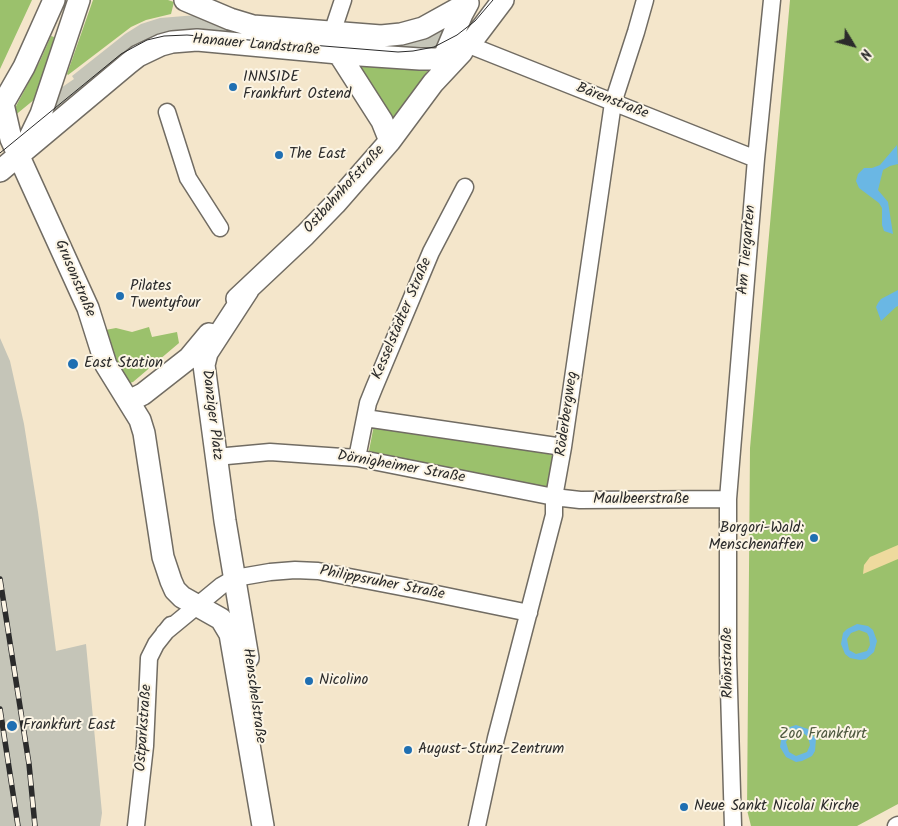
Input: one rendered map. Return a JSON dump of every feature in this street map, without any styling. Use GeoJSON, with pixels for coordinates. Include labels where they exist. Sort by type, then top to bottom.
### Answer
{"type":"FeatureCollection","features":[{"type":"Feature","properties":{"kind":"main road"},"geometry":{"type":"LineString","coordinates":[[18,156],[2,107],[28,58],[54,0]]}},
{"type":"Feature","properties":{"kind":"main road","name":"Hanauer Landstraße"},"geometry":{"type":"LineString","coordinates":[[18,156],[32,136],[39,121],[79,0]]}},
{"type":"Feature","properties":{"kind":"main road","name":"Hanauer Landstraße"},"geometry":{"type":"LineString","coordinates":[[185,0],[211,4],[230,19],[253,26],[330,39],[420,59],[443,58],[468,45],[503,0]]}},
{"type":"Feature","properties":{"kind":"main road"},"geometry":{"type":"LineString","coordinates":[[466,5],[462,36],[468,45]]}},
{"type":"Feature","properties":{"kind":"main road"},"geometry":{"type":"LineString","coordinates":[[443,58],[466,5]]}},
{"type":"Feature","properties":{"kind":"main road","name":"Hanauer Landstraße"},"geometry":{"type":"LineString","coordinates":[[0,171],[129,63],[138,56],[161,45],[197,40],[330,39],[390,35],[410,32],[429,25],[466,5]]}},
{"type":"Feature","properties":{"kind":"main road"},"geometry":{"type":"LineString","coordinates":[[330,39],[382,121],[390,140]]}},
{"type":"Feature","properties":{"kind":"main road","name":"Ostbahnhofstraße"},"geometry":{"type":"LineString","coordinates":[[243,295],[321,219],[390,140],[434,83],[468,45]]}},
{"type":"Feature","properties":{"kind":"main road","name":"Ostbahnhofstraße"},"geometry":{"type":"LineString","coordinates":[[434,83],[443,58]]}},
{"type":"Feature","properties":{"kind":"main road","name":"Grusonstraße"},"geometry":{"type":"LineString","coordinates":[[18,156],[34,186],[88,308],[108,369],[129,401]]}},
{"type":"Feature","properties":{"kind":"main road"},"geometry":{"type":"LineString","coordinates":[[198,606],[176,590],[167,573],[144,434],[140,420],[129,401],[146,380],[185,348],[210,321],[243,295]]}},
{"type":"Feature","properties":{"kind":"main road","name":"Danziger Platz"},"geometry":{"type":"LineString","coordinates":[[233,572],[204,359],[243,295]]}},
{"type":"Feature","properties":{"kind":"main road","name":"Henschelstraße"},"geometry":{"type":"LineString","coordinates":[[233,572],[241,607],[273,826]]}},
{"type":"Feature","properties":{"kind":"main road","name":"Henschelstraße"},"geometry":{"type":"LineString","coordinates":[[198,606],[221,620],[232,638],[263,826]]}},
{"type":"Feature","properties":{"kind":"street"},"geometry":{"type":"LineString","coordinates":[[330,39],[343,0]]}},
{"type":"Feature","properties":{"kind":"street","name":"Röderbergweg"},"geometry":{"type":"LineString","coordinates":[[477,826],[496,738],[554,515],[554,497],[613,103],[644,0]]}},
{"type":"Feature","properties":{"kind":"street","name":"Am Tiergarten"},"geometry":{"type":"LineString","coordinates":[[728,500],[756,159],[772,0]]}},
{"type":"Feature","properties":{"kind":"street","name":"Bärenstraße"},"geometry":{"type":"LineString","coordinates":[[468,45],[756,159]]}},
{"type":"Feature","properties":{"kind":"street"},"geometry":{"type":"LineString","coordinates":[[167,112],[188,178],[220,228]]}},
{"type":"Feature","properties":{"kind":"street","name":"Kesselstädter Straße"},"geometry":{"type":"LineString","coordinates":[[357,458],[371,396],[431,252],[465,187]]}},
{"type":"Feature","properties":{"kind":"street"},"geometry":{"type":"LineString","coordinates":[[365,418],[563,447]]}},
{"type":"Feature","properties":{"kind":"street","name":"Dörnigheimer Straße"},"geometry":{"type":"LineString","coordinates":[[216,456],[270,452],[357,458],[554,497]]}},
{"type":"Feature","properties":{"kind":"street","name":"Maulbeerstraße"},"geometry":{"type":"LineString","coordinates":[[554,497],[580,500],[728,500]]}},
{"type":"Feature","properties":{"kind":"street","name":"Rhönstraße"},"geometry":{"type":"LineString","coordinates":[[728,500],[728,656],[733,826]]}},
{"type":"Feature","properties":{"kind":"street","name":"Philippsruher Straße"},"geometry":{"type":"LineString","coordinates":[[233,572],[318,571],[529,613]]}},
{"type":"Feature","properties":{"kind":"street"},"geometry":{"type":"LineString","coordinates":[[198,606],[221,586],[233,572]]}},
{"type":"Feature","properties":{"kind":"street","name":"Ostparkstraße"},"geometry":{"type":"LineString","coordinates":[[136,826],[145,746],[149,658],[153,648],[175,618],[178,610],[176,590]]}},
{"type":"Feature","properties":{"kind":"street","name":"Ostparkstraße"},"geometry":{"type":"LineString","coordinates":[[164,633],[198,606]]}},
{"type":"Feature","properties":{"kind":"shaded area"},"geometry":{"type":"Polygon","coordinates":[[[463,7],[437,53],[344,50],[463,7]]]}},
{"type":"Feature","properties":{"kind":"shaded area"},"geometry":{"type":"Polygon","coordinates":[[[197,15],[310,35],[189,37],[44,118],[58,90],[74,79],[72,76],[125,34],[141,24],[160,18],[197,15]]]}},
{"type":"Feature","properties":{"kind":"shaded area"},"geometry":{"type":"Polygon","coordinates":[[[0,338],[10,361],[24,424],[38,512],[56,651],[86,644],[102,813],[100,826],[0,826],[0,338]]]}},
{"type":"Feature","properties":{"kind":"green space"},"geometry":{"type":"Polygon","coordinates":[[[0,0],[32,0],[0,69],[0,0]]]}},
{"type":"Feature","properties":{"kind":"green space"},"geometry":{"type":"Polygon","coordinates":[[[93,0],[168,0],[174,2],[171,14],[146,20],[131,27],[68,75],[93,0]]]}},
{"type":"Feature","properties":{"kind":"green space","name":"Zoo Frankfurt"},"geometry":{"type":"Polygon","coordinates":[[[790,0],[898,0],[898,804],[857,826],[751,826],[747,810],[750,448],[790,0]]]}},
{"type":"Feature","properties":{"kind":"green space"},"geometry":{"type":"Polygon","coordinates":[[[51,36],[54,37],[52,54],[41,94],[13,117],[14,110],[51,36]]]}},
{"type":"Feature","properties":{"kind":"green space"},"geometry":{"type":"Polygon","coordinates":[[[352,57],[428,67],[427,72],[411,98],[392,122],[352,57]]]}},
{"type":"Feature","properties":{"kind":"green space"},"geometry":{"type":"Polygon","coordinates":[[[149,327],[152,337],[177,332],[179,343],[133,382],[127,384],[100,331],[116,328],[132,332],[149,327]]]}},
{"type":"Feature","properties":{"kind":"green space"},"geometry":{"type":"Polygon","coordinates":[[[374,425],[554,455],[548,489],[368,456],[374,425]]]}},
{"type":"Feature","properties":{"kind":"sand"},"geometry":{"type":"Polygon","coordinates":[[[898,545],[898,559],[863,574],[864,565],[870,557],[898,545]]]}},
{"type":"Feature","properties":{"kind":"water"},"geometry":{"type":"Polygon","coordinates":[[[897,145],[898,164],[883,170],[878,190],[888,202],[893,234],[884,231],[882,208],[879,203],[859,188],[856,181],[858,174],[864,168],[880,165],[897,145]]]}},
{"type":"Feature","properties":{"kind":"water"},"geometry":{"type":"Polygon","coordinates":[[[898,290],[898,306],[881,321],[876,307],[878,303],[881,299],[898,290]]]}},
{"type":"Feature","properties":{"kind":"water"},"geometry":{"type":"Polygon","coordinates":[[[857,624],[868,626],[873,630],[877,641],[874,652],[866,659],[850,658],[845,654],[841,644],[843,633],[857,624]],[[859,630],[851,633],[847,639],[849,650],[856,654],[867,651],[870,645],[867,633],[859,630]]]}},
{"type":"Feature","properties":{"kind":"water"},"geometry":{"type":"Polygon","coordinates":[[[796,725],[808,729],[816,739],[815,751],[812,756],[796,762],[786,757],[780,747],[782,735],[790,727],[796,725]],[[802,732],[790,735],[786,742],[789,752],[796,756],[807,752],[810,745],[808,737],[802,732]]]}},
{"type":"Feature","properties":{"kind":"tram line"},"geometry":{"type":"LineString","coordinates":[[0,153],[121,54],[147,40],[164,36],[187,35],[398,52],[413,51],[434,47],[457,35],[475,21],[493,0]]}},
{"type":"Feature","properties":{"kind":"railway"},"geometry":{"type":"LineString","coordinates":[[0,579],[29,764],[35,826]]}},
{"type":"Feature","properties":{"kind":"railway"},"geometry":{"type":"LineString","coordinates":[[0,709],[18,826]]}},
{"type":"Feature","properties":{"kind":"place","name":"INNSIDE Frankfurt Ostend"},"geometry":{"type":"Point","coordinates":[233,87]}},
{"type":"Feature","properties":{"kind":"place","name":"The East"},"geometry":{"type":"Point","coordinates":[279,155]}},
{"type":"Feature","properties":{"kind":"place","name":"Pilates Twentyfour"},"geometry":{"type":"Point","coordinates":[120,296]}},
{"type":"Feature","properties":{"kind":"place","name":"East Station"},"geometry":{"type":"Point","coordinates":[73,364]}},
{"type":"Feature","properties":{"kind":"place","name":"Borgori-Wald: Menschenaffen"},"geometry":{"type":"Point","coordinates":[814,538]}},
{"type":"Feature","properties":{"kind":"place","name":"Nicolino"},"geometry":{"type":"Point","coordinates":[309,681]}},
{"type":"Feature","properties":{"kind":"place","name":"Frankfurt East"},"geometry":{"type":"Point","coordinates":[12,726]}},
{"type":"Feature","properties":{"kind":"place","name":"August-Stunz-Zentrum"},"geometry":{"type":"Point","coordinates":[408,750]}},
{"type":"Feature","properties":{"kind":"place","name":"Neue Sankt Nicolai Kirche"},"geometry":{"type":"Point","coordinates":[684,807]}}]}
